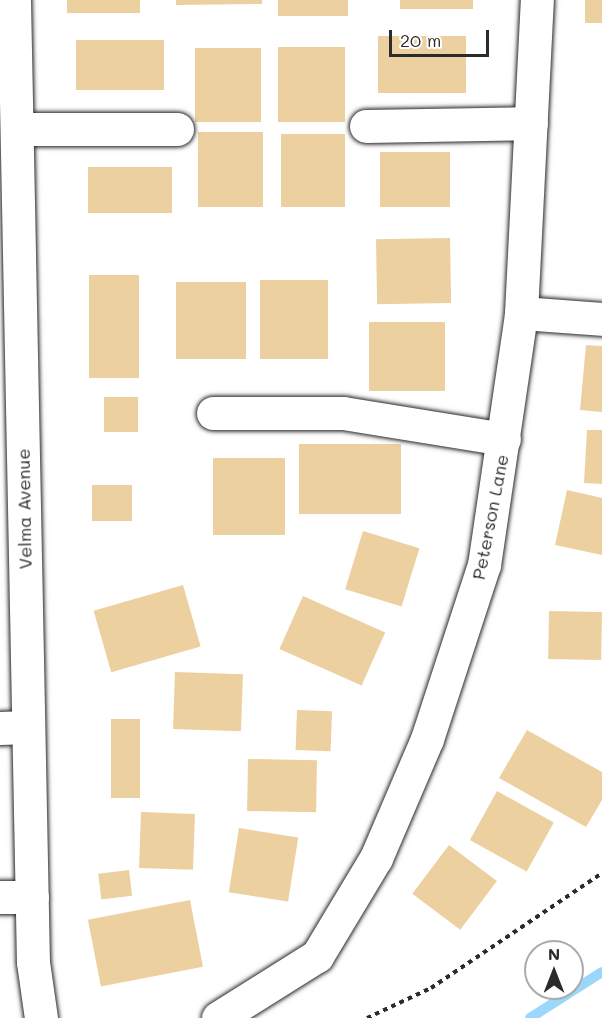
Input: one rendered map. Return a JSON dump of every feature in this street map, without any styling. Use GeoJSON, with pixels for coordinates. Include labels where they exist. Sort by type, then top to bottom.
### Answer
{"type":"FeatureCollection","features":[{"type":"Feature","properties":{"kind":"street","name":"Velma Avenue"},"geometry":{"type":"LineString","coordinates":[[14,0],[16,129],[14,728],[32,897],[40,1018]]}},
{"type":"Feature","properties":{"kind":"street","name":"Peterson Lane"},"geometry":{"type":"LineString","coordinates":[[218,1018],[316,956],[376,858],[427,739],[484,565],[521,313],[537,0]]}},
{"type":"Feature","properties":{"kind":"street"},"geometry":{"type":"LineString","coordinates":[[366,126],[531,123]]}},
{"type":"Feature","properties":{"kind":"street"},"geometry":{"type":"LineString","coordinates":[[16,129],[177,129]]}},
{"type":"Feature","properties":{"kind":"street"},"geometry":{"type":"LineString","coordinates":[[521,313],[602,319]]}},
{"type":"Feature","properties":{"kind":"street"},"geometry":{"type":"LineString","coordinates":[[213,413],[344,413],[504,439]]}},
{"type":"Feature","properties":{"kind":"street"},"geometry":{"type":"LineString","coordinates":[[0,897],[32,897]]}},
{"type":"Feature","properties":{"kind":"path"},"geometry":{"type":"LineString","coordinates":[[367,1018],[431,988],[602,873]]}},
{"type":"Feature","properties":{"kind":"building"},"geometry":{"type":"Polygon","coordinates":[[[67,0],[140,0],[140,13],[67,13],[67,0]]]}},
{"type":"Feature","properties":{"kind":"building"},"geometry":{"type":"Polygon","coordinates":[[[176,0],[262,0],[262,4],[176,5],[176,0]]]}},
{"type":"Feature","properties":{"kind":"building"},"geometry":{"type":"Polygon","coordinates":[[[278,0],[348,0],[348,16],[278,16],[278,0]]]}},
{"type":"Feature","properties":{"kind":"building"},"geometry":{"type":"Polygon","coordinates":[[[400,0],[473,0],[473,9],[400,9],[400,0]]]}},
{"type":"Feature","properties":{"kind":"building"},"geometry":{"type":"Polygon","coordinates":[[[585,0],[602,0],[602,23],[585,23],[585,0]]]}},
{"type":"Feature","properties":{"kind":"building"},"geometry":{"type":"Polygon","coordinates":[[[378,36],[466,36],[466,93],[378,93],[378,36]]]}},
{"type":"Feature","properties":{"kind":"building"},"geometry":{"type":"Polygon","coordinates":[[[76,40],[164,40],[164,90],[76,90],[76,40]]]}},
{"type":"Feature","properties":{"kind":"building"},"geometry":{"type":"Polygon","coordinates":[[[278,47],[345,47],[345,122],[278,122],[278,47]]]}},
{"type":"Feature","properties":{"kind":"building"},"geometry":{"type":"Polygon","coordinates":[[[195,48],[261,48],[261,122],[195,122],[195,48]]]}},
{"type":"Feature","properties":{"kind":"building"},"geometry":{"type":"Polygon","coordinates":[[[198,132],[263,132],[263,207],[198,207],[198,132]]]}},
{"type":"Feature","properties":{"kind":"building"},"geometry":{"type":"Polygon","coordinates":[[[281,134],[345,134],[345,207],[281,207],[281,134]]]}},
{"type":"Feature","properties":{"kind":"building"},"geometry":{"type":"Polygon","coordinates":[[[380,152],[450,152],[450,207],[380,207],[380,152]]]}},
{"type":"Feature","properties":{"kind":"building"},"geometry":{"type":"Polygon","coordinates":[[[88,167],[172,167],[172,213],[88,213],[88,167]]]}},
{"type":"Feature","properties":{"kind":"building"},"geometry":{"type":"Polygon","coordinates":[[[450,238],[451,303],[377,304],[376,239],[450,238]]]}},
{"type":"Feature","properties":{"kind":"building"},"geometry":{"type":"Polygon","coordinates":[[[89,275],[139,275],[139,378],[89,378],[89,275]]]}},
{"type":"Feature","properties":{"kind":"building"},"geometry":{"type":"Polygon","coordinates":[[[260,280],[328,280],[328,359],[260,359],[260,280]]]}},
{"type":"Feature","properties":{"kind":"building"},"geometry":{"type":"Polygon","coordinates":[[[176,282],[246,282],[246,359],[176,359],[176,282]]]}},
{"type":"Feature","properties":{"kind":"building"},"geometry":{"type":"Polygon","coordinates":[[[369,322],[445,322],[445,391],[369,391],[369,322]]]}},
{"type":"Feature","properties":{"kind":"building"},"geometry":{"type":"Polygon","coordinates":[[[586,345],[602,346],[602,412],[580,410],[586,345]]]}},
{"type":"Feature","properties":{"kind":"building"},"geometry":{"type":"Polygon","coordinates":[[[104,397],[138,397],[138,432],[104,432],[104,397]]]}},
{"type":"Feature","properties":{"kind":"building"},"geometry":{"type":"Polygon","coordinates":[[[587,430],[602,430],[602,484],[584,483],[587,430]]]}},
{"type":"Feature","properties":{"kind":"building"},"geometry":{"type":"Polygon","coordinates":[[[299,444],[401,444],[401,514],[299,514],[299,444]]]}},
{"type":"Feature","properties":{"kind":"building"},"geometry":{"type":"Polygon","coordinates":[[[213,458],[285,458],[285,535],[213,535],[213,458]]]}},
{"type":"Feature","properties":{"kind":"building"},"geometry":{"type":"Polygon","coordinates":[[[92,485],[132,485],[132,521],[92,521],[92,485]]]}},
{"type":"Feature","properties":{"kind":"building"},"geometry":{"type":"Polygon","coordinates":[[[567,490],[602,498],[602,555],[555,545],[567,490]]]}},
{"type":"Feature","properties":{"kind":"building"},"geometry":{"type":"Polygon","coordinates":[[[363,531],[419,548],[402,607],[345,589],[363,531]]]}},
{"type":"Feature","properties":{"kind":"building"},"geometry":{"type":"Polygon","coordinates":[[[183,585],[201,647],[111,672],[94,611],[183,585]]]}},
{"type":"Feature","properties":{"kind":"building"},"geometry":{"type":"Polygon","coordinates":[[[303,596],[385,633],[362,686],[279,649],[303,596]]]}},
{"type":"Feature","properties":{"kind":"building"},"geometry":{"type":"Polygon","coordinates":[[[549,611],[602,612],[601,660],[548,659],[549,611]]]}},
{"type":"Feature","properties":{"kind":"building"},"geometry":{"type":"Polygon","coordinates":[[[175,672],[243,674],[241,731],[173,729],[175,672]]]}},
{"type":"Feature","properties":{"kind":"building"},"geometry":{"type":"Polygon","coordinates":[[[297,710],[332,711],[331,751],[296,750],[297,710]]]}},
{"type":"Feature","properties":{"kind":"building"},"geometry":{"type":"Polygon","coordinates":[[[111,719],[140,719],[140,798],[111,798],[111,719]]]}},
{"type":"Feature","properties":{"kind":"building"},"geometry":{"type":"Polygon","coordinates":[[[527,730],[602,772],[602,800],[586,827],[499,778],[527,730]]]}},
{"type":"Feature","properties":{"kind":"building"},"geometry":{"type":"Polygon","coordinates":[[[248,759],[317,760],[316,812],[247,811],[248,759]]]}},
{"type":"Feature","properties":{"kind":"building"},"geometry":{"type":"Polygon","coordinates":[[[497,791],[554,823],[527,871],[470,840],[497,791]]]}},
{"type":"Feature","properties":{"kind":"building"},"geometry":{"type":"Polygon","coordinates":[[[141,812],[195,814],[193,870],[139,868],[141,812]]]}},
{"type":"Feature","properties":{"kind":"building"},"geometry":{"type":"Polygon","coordinates":[[[239,828],[298,837],[288,902],[229,892],[239,828]]]}},
{"type":"Feature","properties":{"kind":"building"},"geometry":{"type":"Polygon","coordinates":[[[449,845],[497,881],[460,930],[412,894],[449,845]]]}},
{"type":"Feature","properties":{"kind":"building"},"geometry":{"type":"Polygon","coordinates":[[[129,870],[132,896],[101,900],[98,874],[129,870]]]}},
{"type":"Feature","properties":{"kind":"building"},"geometry":{"type":"Polygon","coordinates":[[[190,900],[203,967],[101,987],[88,920],[190,900]]]}},
{"type":"Feature","properties":{"kind":"waterway"},"geometry":{"type":"LineString","coordinates":[[530,1018],[602,972]]}}]}
